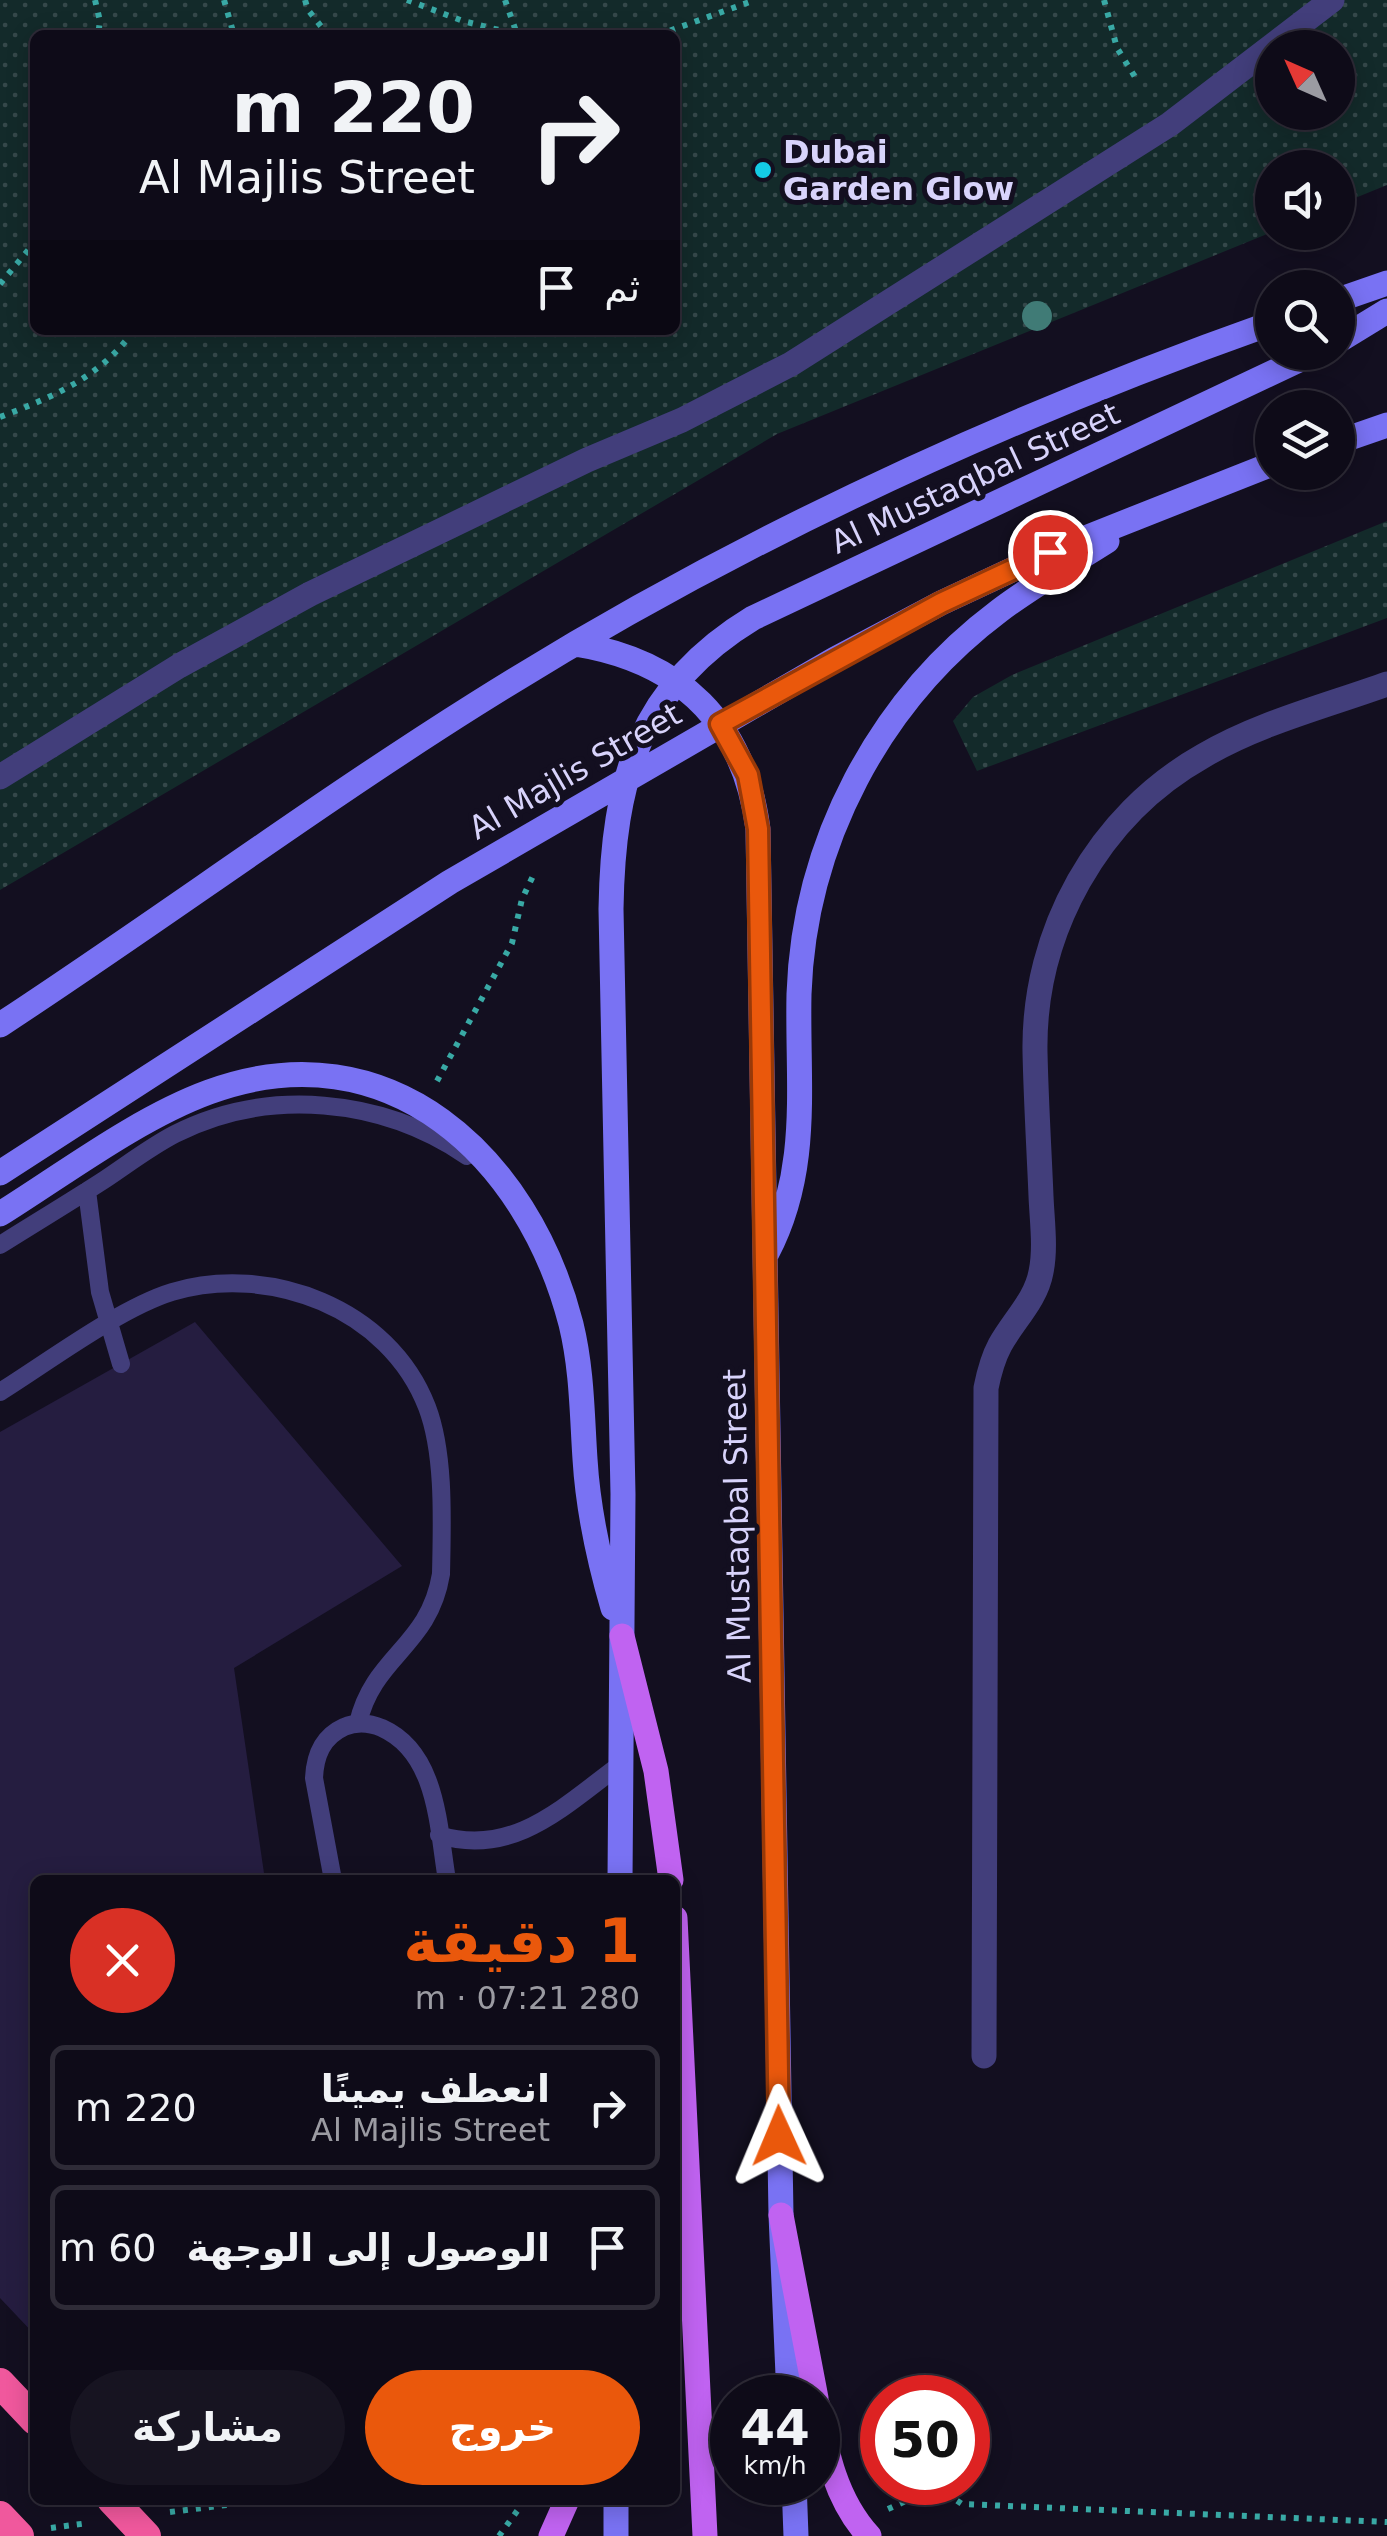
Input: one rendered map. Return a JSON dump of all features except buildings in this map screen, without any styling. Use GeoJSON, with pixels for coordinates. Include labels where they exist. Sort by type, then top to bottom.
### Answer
{"type":"FeatureCollection","features":[{"type":"Feature","properties":{"kind":"highway"},"geometry":{"type":"LineString","coordinates":[[0,2383],[30,2415]]}},
{"type":"Feature","properties":{"kind":"highway"},"geometry":{"type":"LineString","coordinates":[[117,2505],[146,2536]]}},
{"type":"Feature","properties":{"kind":"highway"},"geometry":{"type":"LineString","coordinates":[[0,2516],[19,2536]]}},
{"type":"Feature","properties":{"kind":"main road"},"geometry":{"type":"LineString","coordinates":[[1355,294],[1387,283]]}},
{"type":"Feature","properties":{"kind":"main road"},"geometry":{"type":"LineString","coordinates":[[1355,331],[1387,311]]}},
{"type":"Feature","properties":{"kind":"main road"},"geometry":{"type":"LineString","coordinates":[[0,1025],[383,764],[575,644],[766,540],[882,483],[1094,390],[1255,329]]}},
{"type":"Feature","properties":{"kind":"main road","name":"Al Mustaqbal Street"},"geometry":{"type":"LineString","coordinates":[[620,1875],[623,1474],[611,908],[615,849],[638,743],[675,680],[725,635],[753,618],[1278,370]]}},
{"type":"Feature","properties":{"kind":"main road"},"geometry":{"type":"LineString","coordinates":[[1355,436],[1387,425]]}},
{"type":"Feature","properties":{"kind":"main road","name":"Al Majlis Street"},"geometry":{"type":"LineString","coordinates":[[0,1174],[450,882],[720,724],[941,603],[1162,506],[1255,470]]}},
{"type":"Feature","properties":{"kind":"main road"},"geometry":{"type":"LineString","coordinates":[[764,1257],[790,1202],[796,1172],[799,991],[811,902],[822,858],[857,774],[905,702],[965,639],[999,610],[1162,506]]}},
{"type":"Feature","properties":{"kind":"main road","name":"Al Mustaqbal Street"},"geometry":{"type":"LineString","coordinates":[[575,644],[610,650],[644,662],[675,680],[720,724],[748,775],[758,829],[780,2215],[789,2375]]}},
{"type":"Feature","properties":{"kind":"main road"},"geometry":{"type":"LineString","coordinates":[[0,1214],[178,1106],[238,1083],[270,1077],[334,1078],[395,1094],[458,1132],[488,1160],[524,1210],[548,1258],[571,1325],[582,1395],[590,1507],[656,1772],[670,1875]]}},
{"type":"Feature","properties":{"kind":"main road"},"geometry":{"type":"LineString","coordinates":[[680,2018],[706,2536]]}},
{"type":"Feature","properties":{"kind":"main road"},"geometry":{"type":"LineString","coordinates":[[780,2215],[811,2375]]}},
{"type":"Feature","properties":{"kind":"main road"},"geometry":{"type":"LineString","coordinates":[[840,2491],[869,2536]]}},
{"type":"Feature","properties":{"kind":"main road"},"geometry":{"type":"LineString","coordinates":[[551,2536],[564,2505]]}},
{"type":"Feature","properties":{"kind":"main road"},"geometry":{"type":"LineString","coordinates":[[616,2505],[616,2536]]}},
{"type":"Feature","properties":{"kind":"main road"},"geometry":{"type":"LineString","coordinates":[[795,2505],[796,2536]]}},
{"type":"Feature","properties":{"kind":"street"},"geometry":{"type":"LineString","coordinates":[[0,777],[178,666],[310,594],[587,460],[682,420],[791,364],[1170,124],[1332,0]]}},
{"type":"Feature","properties":{"kind":"street"},"geometry":{"type":"LineString","coordinates":[[984,2056],[986,1388],[999,1347],[1034,1294],[1041,1275],[1036,1013],[1051,944],[1079,880],[1098,850],[1120,822],[1172,775],[1234,740],[1387,684]]}},
{"type":"Feature","properties":{"kind":"lane"},"geometry":{"type":"LineString","coordinates":[[0,1245],[150,1148],[206,1121],[261,1108],[332,1106],[375,1113],[416,1127],[474,1161],[524,1210]]}},
{"type":"Feature","properties":{"kind":"lane"},"geometry":{"type":"LineString","coordinates":[[87,1191],[94,1259],[121,1364]]}},
{"type":"Feature","properties":{"kind":"lane"},"geometry":{"type":"LineString","coordinates":[[0,1392],[142,1304],[170,1292],[230,1282],[261,1284],[320,1300],[372,1332],[414,1379],[436,1438],[442,1574],[425,1624],[377,1676],[358,1723]]}},
{"type":"Feature","properties":{"kind":"lane"},"geometry":{"type":"LineString","coordinates":[[332,1875],[314,1778],[315,1762],[330,1736],[358,1723],[374,1724],[388,1731],[421,1764],[431,1791],[447,1875]]}},
{"type":"Feature","properties":{"kind":"lane"},"geometry":{"type":"LineString","coordinates":[[439,1835],[476,1842],[513,1836],[621,1764]]}},
{"type":"Feature","properties":{"kind":"path"},"geometry":{"type":"LineString","coordinates":[[96,0],[99,30]]}},
{"type":"Feature","properties":{"kind":"path"},"geometry":{"type":"LineString","coordinates":[[224,0],[233,30]]}},
{"type":"Feature","properties":{"kind":"path"},"geometry":{"type":"LineString","coordinates":[[305,0],[324,30]]}},
{"type":"Feature","properties":{"kind":"path"},"geometry":{"type":"LineString","coordinates":[[407,0],[498,30]]}},
{"type":"Feature","properties":{"kind":"path"},"geometry":{"type":"LineString","coordinates":[[505,0],[516,30]]}},
{"type":"Feature","properties":{"kind":"path"},"geometry":{"type":"LineString","coordinates":[[672,30],[755,0]]}},
{"type":"Feature","properties":{"kind":"path"},"geometry":{"type":"LineString","coordinates":[[1104,0],[1118,48],[1135,77]]}},
{"type":"Feature","properties":{"kind":"path"},"geometry":{"type":"LineString","coordinates":[[463,21],[466,30]]}},
{"type":"Feature","properties":{"kind":"path"},"geometry":{"type":"LineString","coordinates":[[0,284],[30,248]]}},
{"type":"Feature","properties":{"kind":"path"},"geometry":{"type":"LineString","coordinates":[[0,416],[59,393],[99,370],[130,335]]}},
{"type":"Feature","properties":{"kind":"path"},"geometry":{"type":"LineString","coordinates":[[424,1109],[512,943],[522,899],[536,870]]}},
{"type":"Feature","properties":{"kind":"path"},"geometry":{"type":"LineString","coordinates":[[887,2510],[937,2486],[962,2504],[1387,2522]]}},
{"type":"Feature","properties":{"kind":"path"},"geometry":{"type":"LineString","coordinates":[[500,2536],[522,2505]]}},
{"type":"Feature","properties":{"kind":"green space"},"geometry":{"type":"Polygon","coordinates":[[[0,0],[1387,0],[1387,185],[1355,198],[1355,150],[1255,150],[1255,239],[777,434],[0,890],[0,0]]]}},
{"type":"Feature","properties":{"kind":"green space"},"geometry":{"type":"Polygon","coordinates":[[[1387,521],[1387,618],[977,771],[953,721],[973,697],[1012,675],[1387,521]]]}},
{"type":"Feature","properties":{"kind":"place","name":"Dubai Garden Glow"},"geometry":{"type":"Point","coordinates":[763,170]}},
{"type":"Feature","properties":{"kind":"route"},"geometry":{"type":"LineString","coordinates":[[779,2136],[758,829],[748,775],[720,724],[941,603],[1050,552]]}}]}
